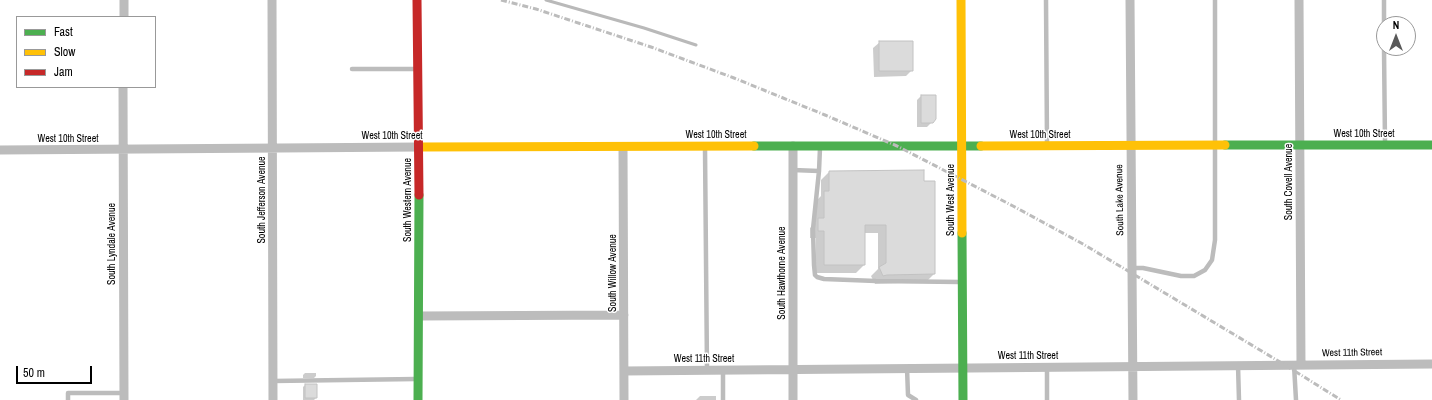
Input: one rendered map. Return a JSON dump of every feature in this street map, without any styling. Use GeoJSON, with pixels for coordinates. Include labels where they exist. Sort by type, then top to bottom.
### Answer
{"type":"FeatureCollection","features":[{"type":"Feature","properties":{"kind":"street"},"geometry":{"type":"LineString","coordinates":[[124,0],[124,16]]}},
{"type":"Feature","properties":{"kind":"street","name":"South Jefferson Avenue"},"geometry":{"type":"LineString","coordinates":[[272,0],[273,400]]}},
{"type":"Feature","properties":{"kind":"street","name":"South Western Avenue"},"geometry":{"type":"LineString","coordinates":[[417,0],[419,147],[418,400]]}},
{"type":"Feature","properties":{"kind":"street","name":"South West Avenue"},"geometry":{"type":"LineString","coordinates":[[960,0],[963,400]]}},
{"type":"Feature","properties":{"kind":"street","name":"South Lake Avenue"},"geometry":{"type":"LineString","coordinates":[[1130,0],[1132,400]]}},
{"type":"Feature","properties":{"kind":"street","name":"South Covell Avenue"},"geometry":{"type":"LineString","coordinates":[[1297,365],[1300,146],[1299,0]]}},
{"type":"Feature","properties":{"kind":"street","name":"South Lyndale Avenue"},"geometry":{"type":"LineString","coordinates":[[123,88],[124,397]]}},
{"type":"Feature","properties":{"kind":"street","name":"West 10th Street"},"geometry":{"type":"LineString","coordinates":[[0,150],[705,146],[1432,145]]}},
{"type":"Feature","properties":{"kind":"street","name":"South Hawthorne Avenue"},"geometry":{"type":"LineString","coordinates":[[793,146],[793,400]]}},
{"type":"Feature","properties":{"kind":"street","name":"South Willow Avenue"},"geometry":{"type":"LineString","coordinates":[[623,147],[624,400]]}},
{"type":"Feature","properties":{"kind":"street"},"geometry":{"type":"LineString","coordinates":[[419,316],[624,315]]}},
{"type":"Feature","properties":{"kind":"street","name":"West 11th Street"},"geometry":{"type":"LineString","coordinates":[[624,371],[1432,364]]}},
{"type":"Feature","properties":{"kind":"lane"},"geometry":{"type":"LineString","coordinates":[[1046,0],[1046,146]]}},
{"type":"Feature","properties":{"kind":"lane"},"geometry":{"type":"LineString","coordinates":[[1132,268],[1143,268],[1181,276],[1194,276],[1205,270],[1212,260],[1215,240],[1215,0]]}},
{"type":"Feature","properties":{"kind":"lane"},"geometry":{"type":"LineString","coordinates":[[1384,0],[1384,16]]}},
{"type":"Feature","properties":{"kind":"lane"},"geometry":{"type":"LineString","coordinates":[[1384,56],[1385,145]]}},
{"type":"Feature","properties":{"kind":"lane"},"geometry":{"type":"LineString","coordinates":[[352,69],[418,69]]}},
{"type":"Feature","properties":{"kind":"lane"},"geometry":{"type":"LineString","coordinates":[[705,146],[707,370]]}},
{"type":"Feature","properties":{"kind":"lane"},"geometry":{"type":"LineString","coordinates":[[820,146],[813,228],[814,265],[815,274],[817,277],[824,279],[876,282],[963,282]]}},
{"type":"Feature","properties":{"kind":"lane"},"geometry":{"type":"LineString","coordinates":[[793,170],[819,171]]}},
{"type":"Feature","properties":{"kind":"lane"},"geometry":{"type":"LineString","coordinates":[[1238,365],[1239,400]]}},
{"type":"Feature","properties":{"kind":"lane"},"geometry":{"type":"LineString","coordinates":[[1296,400],[1297,365]]}},
{"type":"Feature","properties":{"kind":"lane"},"geometry":{"type":"LineString","coordinates":[[1047,367],[1047,400]]}},
{"type":"Feature","properties":{"kind":"lane"},"geometry":{"type":"LineString","coordinates":[[907,368],[908,395],[916,400]]}},
{"type":"Feature","properties":{"kind":"lane"},"geometry":{"type":"LineString","coordinates":[[723,370],[723,400]]}},
{"type":"Feature","properties":{"kind":"lane"},"geometry":{"type":"LineString","coordinates":[[273,381],[418,379]]}},
{"type":"Feature","properties":{"kind":"lane"},"geometry":{"type":"LineString","coordinates":[[68,400],[68,393],[124,397]]}},
{"type":"Feature","properties":{"kind":"building"},"geometry":{"type":"Polygon","coordinates":[[[879,41],[913,41],[913,71],[879,71],[879,41]]]}},
{"type":"Feature","properties":{"kind":"building"},"geometry":{"type":"Polygon","coordinates":[[[921,95],[936,95],[936,119],[933,123],[921,123],[921,95]]]}},
{"type":"Feature","properties":{"kind":"building"},"geometry":{"type":"Polygon","coordinates":[[[924,170],[924,181],[935,181],[935,274],[883,276],[879,267],[886,263],[886,225],[865,225],[865,265],[824,265],[824,231],[818,231],[818,218],[824,218],[824,191],[829,191],[829,171],[924,170]]]}},
{"type":"Feature","properties":{"kind":"building"},"geometry":{"type":"Polygon","coordinates":[[[305,384],[317,384],[317,398],[305,398],[305,384]]]}},
{"type":"Feature","properties":{"kind":"waterway"},"geometry":{"type":"LineString","coordinates":[[546,0],[644,28],[696,45]]}},
{"type":"Feature","properties":{"kind":"railway"},"geometry":{"type":"LineString","coordinates":[[501,0],[536,9],[651,47],[734,78],[897,146],[1083,244],[1341,400]]}},
{"type":"Feature","properties":{"kind":"traffic: fast"},"geometry":{"type":"LineString","coordinates":[[1225,145],[1432,145]]}},
{"type":"Feature","properties":{"kind":"traffic: fast"},"geometry":{"type":"LineString","coordinates":[[754,146],[981,146]]}},
{"type":"Feature","properties":{"kind":"traffic: fast"},"geometry":{"type":"LineString","coordinates":[[418,400],[419,195]]}},
{"type":"Feature","properties":{"kind":"traffic: fast"},"geometry":{"type":"LineString","coordinates":[[962,233],[963,400]]}},
{"type":"Feature","properties":{"kind":"traffic: slow"},"geometry":{"type":"LineString","coordinates":[[961,0],[962,233]]}},
{"type":"Feature","properties":{"kind":"traffic: slow"},"geometry":{"type":"LineString","coordinates":[[981,146],[1225,145]]}},
{"type":"Feature","properties":{"kind":"traffic: slow"},"geometry":{"type":"LineString","coordinates":[[419,147],[754,146]]}},
{"type":"Feature","properties":{"kind":"traffic: jam"},"geometry":{"type":"LineString","coordinates":[[417,0],[419,195]]}}]}
